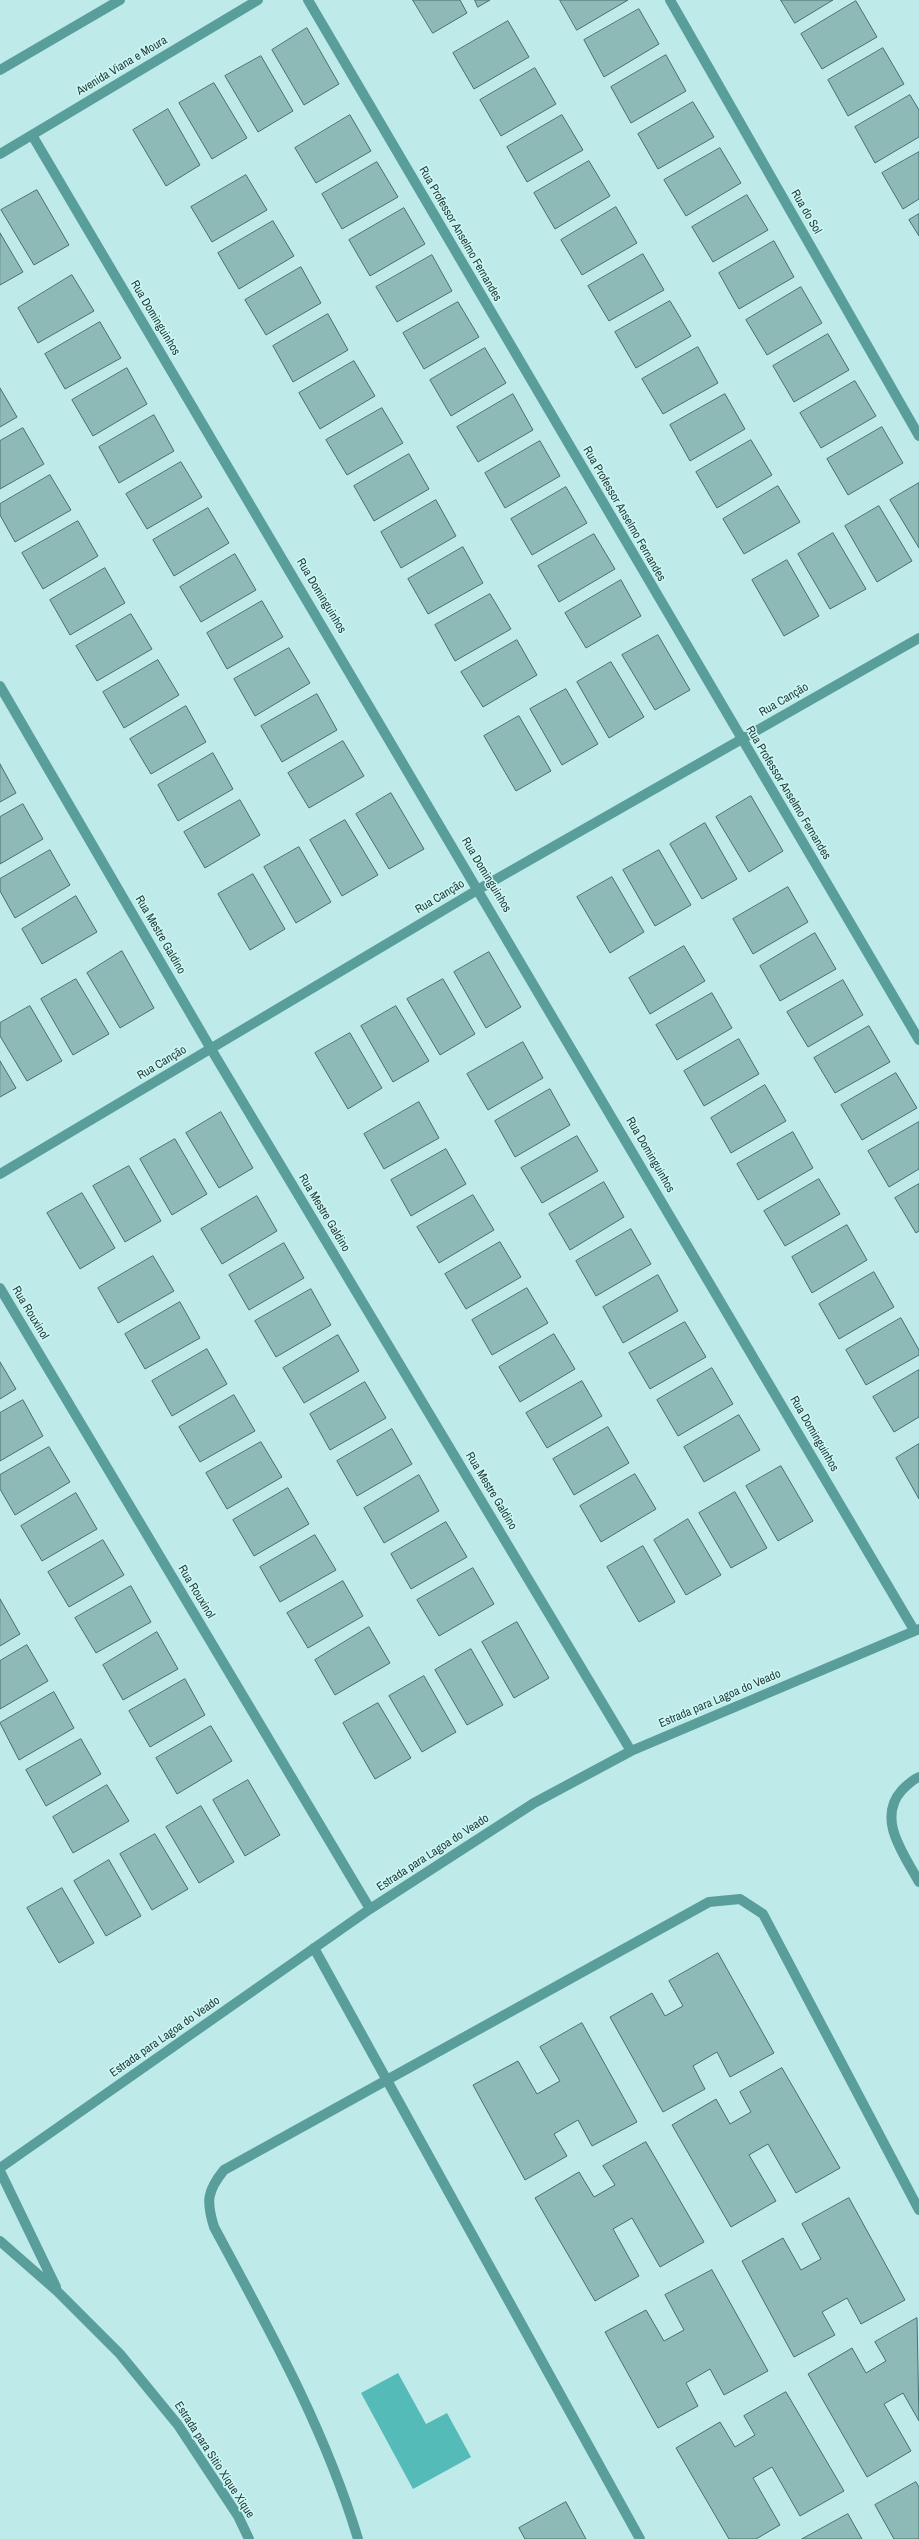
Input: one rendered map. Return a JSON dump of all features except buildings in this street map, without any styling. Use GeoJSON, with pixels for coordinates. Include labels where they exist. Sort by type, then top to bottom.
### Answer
{"type":"FeatureCollection","features":[{"type":"Feature","properties":{"kind":"street"},"geometry":{"type":"LineString","coordinates":[[0,70],[120,0]]}},
{"type":"Feature","properties":{"kind":"street","name":"Avenida Viana e Moura"},"geometry":{"type":"LineString","coordinates":[[0,154],[258,0]]}},
{"type":"Feature","properties":{"kind":"street","name":"Rua Professor Anselmo Fernandes"},"geometry":{"type":"LineString","coordinates":[[308,0],[741,740],[919,1040]]}},
{"type":"Feature","properties":{"kind":"street","name":"Rua do Sol"},"geometry":{"type":"LineString","coordinates":[[670,0],[919,436]]}},
{"type":"Feature","properties":{"kind":"street","name":"Rua Dominguinhos"},"geometry":{"type":"LineString","coordinates":[[32,135],[917,1629]]}},
{"type":"Feature","properties":{"kind":"street","name":"Rua Canção"},"geometry":{"type":"LineString","coordinates":[[0,1174],[479,889],[919,638]]}},
{"type":"Feature","properties":{"kind":"street","name":"Rua Mestre Galdino"},"geometry":{"type":"LineString","coordinates":[[0,686],[211,1049],[631,1751]]}},
{"type":"Feature","properties":{"kind":"street","name":"Rua Rouxinol"},"geometry":{"type":"LineString","coordinates":[[0,1288],[370,1909]]}},
{"type":"Feature","properties":{"kind":"street","name":"Estrada para Lagoa do Veado"},"geometry":{"type":"LineString","coordinates":[[0,2170],[370,1909],[534,1803],[631,1751],[917,1629]]}},
{"type":"Feature","properties":{"kind":"street"},"geometry":{"type":"LineString","coordinates":[[919,1776],[912,1780],[894,1798],[890,1817],[897,1840],[919,1882]]}},
{"type":"Feature","properties":{"kind":"street"},"geometry":{"type":"LineString","coordinates":[[358,2539],[317,2431],[289,2368],[214,2227],[208,2208],[211,2187],[224,2170],[709,1902],[740,1899],[763,1914],[919,2210]]}},
{"type":"Feature","properties":{"kind":"street"},"geometry":{"type":"LineString","coordinates":[[314,1948],[640,2539]]}},
{"type":"Feature","properties":{"kind":"street"},"geometry":{"type":"LineString","coordinates":[[0,2170],[57,2291]]}},
{"type":"Feature","properties":{"kind":"street","name":"Estrada para Sitio Xique Xique"},"geometry":{"type":"LineString","coordinates":[[0,2241],[57,2291],[120,2354],[178,2425],[238,2516],[248,2539]]}},
{"type":"Feature","properties":{"kind":"water"},"geometry":{"type":"Polygon","coordinates":[[[398,2373],[426,2424],[447,2413],[471,2457],[413,2489],[361,2393],[398,2373]]]}}]}
